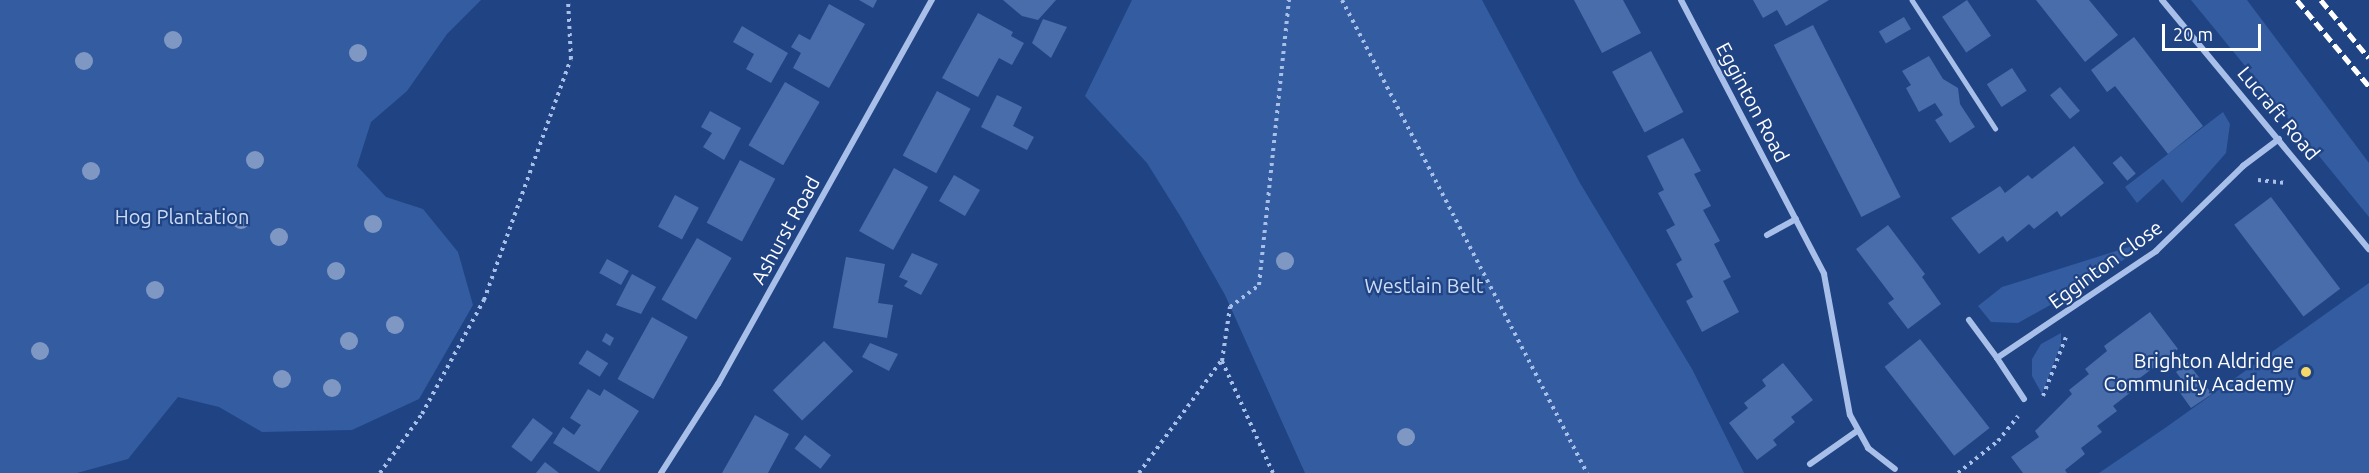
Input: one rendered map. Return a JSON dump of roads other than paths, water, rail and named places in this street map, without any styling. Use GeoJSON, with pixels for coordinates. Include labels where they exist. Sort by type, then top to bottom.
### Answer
{"type":"FeatureCollection","features":[{"type":"Feature","properties":{"kind":"street","name":"Ashurst Road"},"geometry":{"type":"LineString","coordinates":[[661,473],[718,384],[932,0]]}},
{"type":"Feature","properties":{"kind":"street","name":"Egginton Road"},"geometry":{"type":"LineString","coordinates":[[1681,0],[1796,219],[1830,296],[1845,397],[1857,431],[1875,455],[1894,469]]}},
{"type":"Feature","properties":{"kind":"street","name":"Lucraft Road"},"geometry":{"type":"LineString","coordinates":[[2162,0],[2369,249]]}},
{"type":"Feature","properties":{"kind":"street","name":"Egginton Close"},"geometry":{"type":"LineString","coordinates":[[1997,358],[2141,263],[2185,226],[2243,166],[2279,139]]}},
{"type":"Feature","properties":{"kind":"street"},"geometry":{"type":"LineString","coordinates":[[1767,235],[1796,219]]}},
{"type":"Feature","properties":{"kind":"street"},"geometry":{"type":"LineString","coordinates":[[1969,320],[2024,399]]}},
{"type":"Feature","properties":{"kind":"street"},"geometry":{"type":"LineString","coordinates":[[1810,464],[1857,431]]}},
{"type":"Feature","properties":{"kind":"lane"},"geometry":{"type":"LineString","coordinates":[[1912,0],[1995,128]]}},
{"type":"Feature","properties":{"kind":"railway"},"geometry":{"type":"LineString","coordinates":[[2297,0],[2369,86]]}},
{"type":"Feature","properties":{"kind":"railway"},"geometry":{"type":"LineString","coordinates":[[2321,0],[2369,58]]}},
{"type":"Feature","properties":{"kind":"place","name":"Brighton Aldridge Community Academy"},"geometry":{"type":"Point","coordinates":[2306,372]}},
{"type":"Feature","properties":{"kind":"park label","name":"Hog Plantation"},"geometry":{"type":"Point","coordinates":[182,216]}},
{"type":"Feature","properties":{"kind":"park label","name":"Westlain Belt"},"geometry":{"type":"Point","coordinates":[1424,285]}}]}
